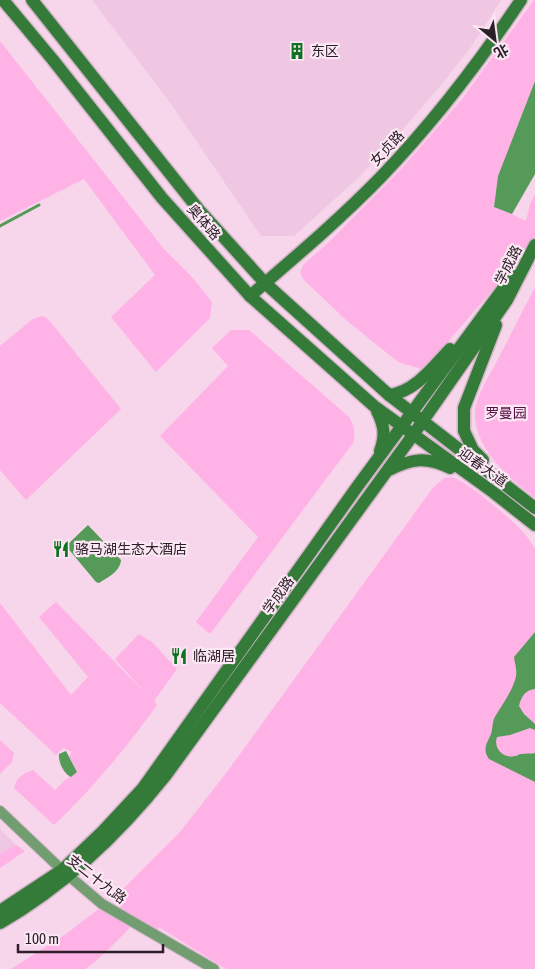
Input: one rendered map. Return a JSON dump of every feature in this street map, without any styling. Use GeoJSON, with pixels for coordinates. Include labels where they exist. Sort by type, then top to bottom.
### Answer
{"type":"FeatureCollection","features":[{"type":"Feature","properties":{"kind":"main road","name":"奥体路"},"geometry":{"type":"LineString","coordinates":[[3,0],[162,198],[250,296],[374,406],[412,435]]}},
{"type":"Feature","properties":{"kind":"main road","name":"奥体路"},"geometry":{"type":"LineString","coordinates":[[32,0],[200,210],[265,283],[389,395],[422,421]]}},
{"type":"Feature","properties":{"kind":"main road","name":"女贞路"},"geometry":{"type":"LineString","coordinates":[[250,296],[344,213],[410,146],[474,66],[521,0]]}},
{"type":"Feature","properties":{"kind":"main road","name":"学成路"},"geometry":{"type":"LineString","coordinates":[[0,923],[21,911],[139,808],[166,775],[422,421],[535,245]]}},
{"type":"Feature","properties":{"kind":"main road","name":"学成路"},"geometry":{"type":"LineString","coordinates":[[0,911],[66,873],[143,788],[401,427],[504,296]]}},
{"type":"Feature","properties":{"kind":"main road"},"geometry":{"type":"LineString","coordinates":[[389,395],[398,394],[405,390],[430,371],[504,296]]}},
{"type":"Feature","properties":{"kind":"main road"},"geometry":{"type":"LineString","coordinates":[[503,482],[473,450],[464,432],[464,408],[504,296]]}},
{"type":"Feature","properties":{"kind":"main road"},"geometry":{"type":"LineString","coordinates":[[374,406],[384,424],[384,440],[377,461]]}},
{"type":"Feature","properties":{"kind":"main road","name":"迎春大道"},"geometry":{"type":"LineString","coordinates":[[422,421],[535,508]]}},
{"type":"Feature","properties":{"kind":"main road","name":"迎春大道"},"geometry":{"type":"LineString","coordinates":[[412,435],[493,492],[535,525]]}},
{"type":"Feature","properties":{"kind":"main road"},"geometry":{"type":"LineString","coordinates":[[386,471],[403,463],[421,459],[439,463],[493,492]]}},
{"type":"Feature","properties":{"kind":"street","name":"支二十九路"},"geometry":{"type":"LineString","coordinates":[[0,811],[102,904],[214,969]]}},
{"type":"Feature","properties":{"kind":"shaded area"},"geometry":{"type":"Polygon","coordinates":[[[92,0],[501,0],[471,47],[437,90],[357,179],[294,236],[261,236],[171,104],[92,0]]]}},
{"type":"Feature","properties":{"kind":"shaded area"},"geometry":{"type":"Polygon","coordinates":[[[535,81],[535,174],[512,214],[494,207],[498,176],[535,81]]]}},
{"type":"Feature","properties":{"kind":"shaded area"},"geometry":{"type":"Polygon","coordinates":[[[88,525],[121,560],[116,571],[99,583],[96,582],[66,546],[88,525]]]}},
{"type":"Feature","properties":{"kind":"shaded area"},"geometry":{"type":"Polygon","coordinates":[[[535,632],[535,689],[524,694],[519,706],[524,714],[535,724],[535,730],[530,728],[497,737],[496,745],[500,752],[507,756],[535,753],[535,782],[489,759],[486,750],[495,717],[509,694],[516,677],[514,657],[535,632]]]}},
{"type":"Feature","properties":{"kind":"shaded area"},"geometry":{"type":"Polygon","coordinates":[[[66,751],[77,772],[71,777],[64,771],[59,761],[59,754],[66,751]]]}},
{"type":"Feature","properties":{"kind":"shaded area"},"geometry":{"type":"Polygon","coordinates":[[[0,829],[16,845],[0,854],[0,829]]]}},
{"type":"Feature","properties":{"kind":"green space"},"geometry":{"type":"Polygon","coordinates":[[[534,0],[535,81],[498,176],[494,206],[526,221],[530,204],[535,194],[535,237],[531,245],[434,358],[421,369],[398,362],[346,320],[303,279],[300,272],[304,264],[328,243],[404,166],[462,99],[534,0]]]}},
{"type":"Feature","properties":{"kind":"green space"},"geometry":{"type":"Polygon","coordinates":[[[0,41],[164,249],[192,277],[212,302],[210,318],[156,372],[111,317],[155,275],[84,179],[0,221],[0,41]]]}},
{"type":"Feature","properties":{"kind":"green space","name":"罗曼园"},"geometry":{"type":"Polygon","coordinates":[[[535,287],[535,498],[515,482],[488,452],[477,429],[475,409],[482,389],[535,287]]]}},
{"type":"Feature","properties":{"kind":"green space"},"geometry":{"type":"Polygon","coordinates":[[[43,316],[48,319],[121,409],[26,500],[0,470],[0,346],[33,319],[43,316]]]}},
{"type":"Feature","properties":{"kind":"green space"},"geometry":{"type":"Polygon","coordinates":[[[231,330],[249,330],[349,417],[354,436],[353,443],[210,634],[196,622],[258,537],[160,436],[228,366],[212,348],[231,330]]]}},
{"type":"Feature","properties":{"kind":"green space"},"geometry":{"type":"Polygon","coordinates":[[[451,477],[466,484],[495,507],[523,532],[535,549],[535,969],[226,969],[159,927],[157,930],[120,908],[115,900],[117,895],[180,832],[227,772],[432,489],[444,478],[451,477]]]}},
{"type":"Feature","properties":{"kind":"green space"},"geometry":{"type":"Polygon","coordinates":[[[56,602],[147,695],[115,659],[139,634],[152,642],[177,669],[154,701],[157,705],[133,737],[96,782],[54,825],[14,788],[15,784],[21,776],[33,770],[55,790],[77,772],[69,756],[72,752],[63,748],[56,755],[0,703],[0,603],[71,695],[88,677],[39,617],[56,602]]]}},
{"type":"Feature","properties":{"kind":"green space"},"geometry":{"type":"Polygon","coordinates":[[[0,740],[14,753],[12,762],[0,774],[0,740]]]}},
{"type":"Feature","properties":{"kind":"green space"},"geometry":{"type":"Polygon","coordinates":[[[16,845],[25,851],[0,868],[0,854],[16,845]]]}},
{"type":"Feature","properties":{"kind":"green space"},"geometry":{"type":"Polygon","coordinates":[[[100,908],[130,927],[96,961],[85,969],[11,969],[66,934],[100,908]]]}},
{"type":"Feature","properties":{"kind":"waterway"},"geometry":{"type":"LineString","coordinates":[[0,226],[39,205]]}},
{"type":"Feature","properties":{"kind":"place","name":"东区"},"geometry":{"type":"Point","coordinates":[297,51]}},
{"type":"Feature","properties":{"kind":"place","name":"骆马湖生态大酒店"},"geometry":{"type":"Point","coordinates":[61,549]}},
{"type":"Feature","properties":{"kind":"place","name":"临湖居"},"geometry":{"type":"Point","coordinates":[179,656]}}]}
